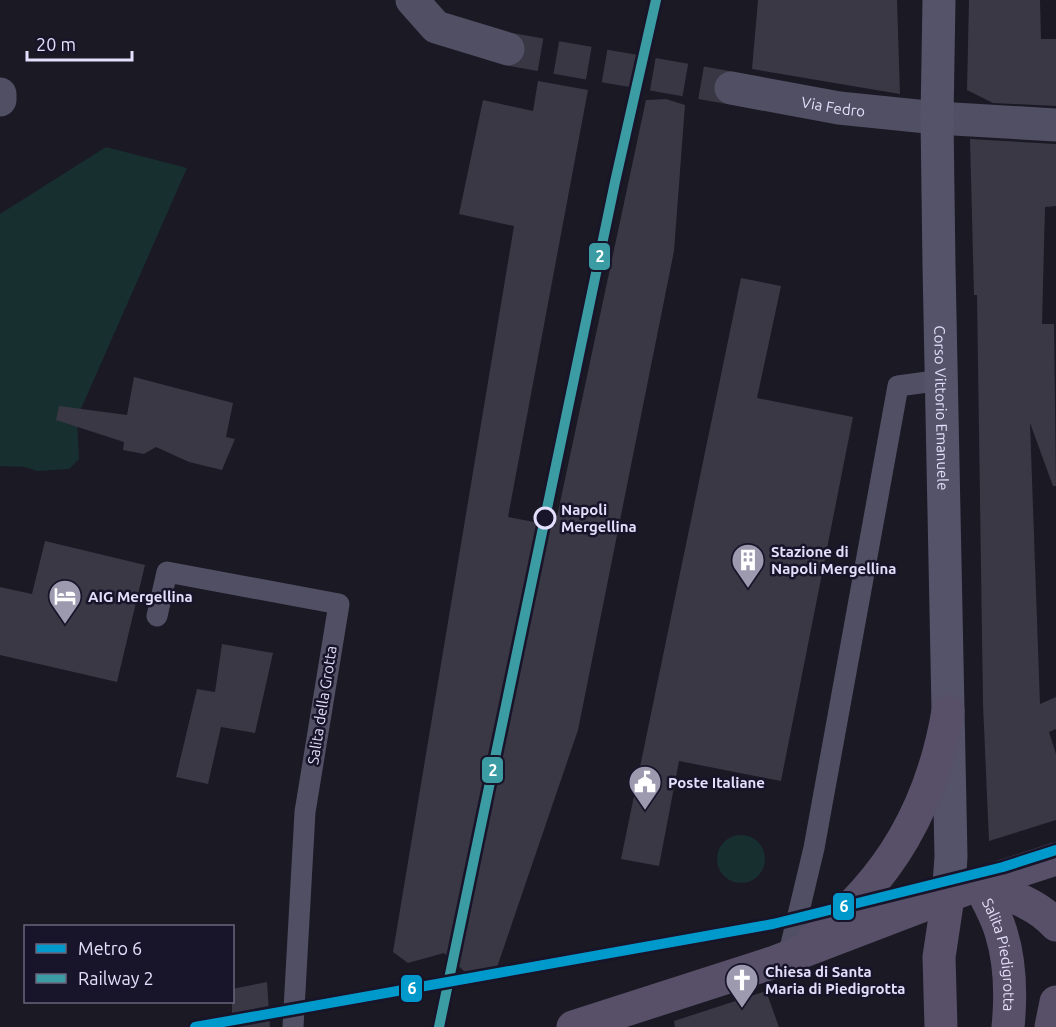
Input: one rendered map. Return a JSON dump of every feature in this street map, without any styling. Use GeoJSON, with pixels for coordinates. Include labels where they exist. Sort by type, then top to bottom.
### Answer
{"type":"FeatureCollection","features":[{"type":"Feature","properties":{"kind":"main road"},"geometry":{"type":"LineString","coordinates":[[782,960],[834,923],[856,902],[903,842],[933,777],[944,740],[948,711]]}},
{"type":"Feature","properties":{"kind":"main road"},"geometry":{"type":"LineString","coordinates":[[573,1027],[782,960],[979,884],[1056,859]]}},
{"type":"Feature","properties":{"kind":"main road","name":"Salita Piedigrotta"},"geometry":{"type":"LineString","coordinates":[[979,884],[1019,899],[1043,913],[1056,926]]}},
{"type":"Feature","properties":{"kind":"main road","name":"Salita Piedigrotta"},"geometry":{"type":"LineString","coordinates":[[979,884],[997,919],[1005,946],[1008,1027]]}},
{"type":"Feature","properties":{"kind":"main road"},"geometry":{"type":"LineString","coordinates":[[941,1027],[939,957],[948,897]]}},
{"type":"Feature","properties":{"kind":"main road"},"geometry":{"type":"LineString","coordinates":[[1051,1027],[1056,1002]]}},
{"type":"Feature","properties":{"kind":"street"},"geometry":{"type":"LineString","coordinates":[[412,0],[436,27],[508,49]]}},
{"type":"Feature","properties":{"kind":"street","name":"Corso Vittorio Emanuele"},"geometry":{"type":"LineString","coordinates":[[939,0],[937,118],[951,816]]}},
{"type":"Feature","properties":{"kind":"street","name":"Via Fedro"},"geometry":{"type":"LineString","coordinates":[[731,88],[839,108],[937,118],[1056,125]]}},
{"type":"Feature","properties":{"kind":"street"},"geometry":{"type":"LineString","coordinates":[[0,94],[0,99]]}},
{"type":"Feature","properties":{"kind":"street"},"geometry":{"type":"LineString","coordinates":[[948,897],[951,867],[951,816]]}},
{"type":"Feature","properties":{"kind":"street","name":"Salita Piedigrotta"},"geometry":{"type":"LineString","coordinates":[[951,816],[955,842],[979,884]]}},
{"type":"Feature","properties":{"kind":"lane"},"geometry":{"type":"LineString","coordinates":[[782,960],[814,848],[898,386],[942,380]]}},
{"type":"Feature","properties":{"kind":"lane","name":"Salita della Grotta"},"geometry":{"type":"LineString","coordinates":[[157,616],[167,572],[339,604],[305,812],[293,1027]]}},
{"type":"Feature","properties":{"kind":"green space"},"geometry":{"type":"Polygon","coordinates":[[[106,147],[187,168],[77,418],[79,459],[69,469],[37,471],[25,467],[0,466],[0,214],[106,147]]]}},
{"type":"Feature","properties":{"kind":"green space"},"geometry":{"type":"Polygon","coordinates":[[[736,835],[746,835],[761,845],[765,859],[761,873],[755,879],[746,883],[736,883],[721,873],[717,864],[717,854],[727,839],[736,835]]]}},
{"type":"Feature","properties":{"kind":"building"},"geometry":{"type":"Polygon","coordinates":[[[758,0],[897,0],[900,94],[752,69],[758,0]]]}},
{"type":"Feature","properties":{"kind":"building"},"geometry":{"type":"Polygon","coordinates":[[[969,0],[1040,0],[1041,39],[1056,39],[1056,106],[993,103],[967,90],[969,0]]]}},
{"type":"Feature","properties":{"kind":"building"},"geometry":{"type":"Polygon","coordinates":[[[538,81],[588,90],[508,517],[555,526],[646,100],[666,99],[685,105],[674,251],[578,730],[494,976],[475,981],[444,953],[408,963],[393,952],[514,226],[459,214],[483,100],[533,111],[538,81]]]}},
{"type":"Feature","properties":{"kind":"building"},"geometry":{"type":"Polygon","coordinates":[[[970,139],[1056,144],[1056,206],[1045,207],[1042,324],[1054,324],[1056,486],[1053,486],[1030,423],[1040,704],[1056,697],[1056,729],[1049,732],[1056,754],[1056,820],[989,841],[983,704],[977,295],[974,295],[970,139]]]}},
{"type":"Feature","properties":{"kind":"building","name":"Stazione di Napoli Mergellina"},"geometry":{"type":"Polygon","coordinates":[[[741,278],[781,286],[757,398],[853,417],[781,781],[679,761],[659,866],[621,859],[741,278]]]}},
{"type":"Feature","properties":{"kind":"building"},"geometry":{"type":"Polygon","coordinates":[[[134,377],[233,403],[226,437],[235,439],[222,470],[189,462],[156,447],[144,454],[123,450],[124,442],[56,420],[59,406],[127,415],[134,377]]]}},
{"type":"Feature","properties":{"kind":"building","name":"AIG Mergellina"},"geometry":{"type":"Polygon","coordinates":[[[45,541],[145,565],[117,682],[0,655],[0,587],[32,594],[45,541]]]}},
{"type":"Feature","properties":{"kind":"building"},"geometry":{"type":"Polygon","coordinates":[[[222,644],[273,653],[255,733],[221,727],[208,784],[176,777],[197,689],[215,692],[222,644]]]}},
{"type":"Feature","properties":{"kind":"building"},"geometry":{"type":"Polygon","coordinates":[[[267,982],[270,1027],[232,1027],[234,989],[267,982]]]}},
{"type":"Feature","properties":{"kind":"building","name":"Chiesa di Santa Maria di Piedigrotta"},"geometry":{"type":"Polygon","coordinates":[[[766,991],[779,1027],[675,1027],[674,1021],[766,991]]]}},
{"type":"Feature","properties":{"kind":"tunnel"},"geometry":{"type":"LineString","coordinates":[[508,49],[731,88]]}},
{"type":"Feature","properties":{"kind":"metro line","name":"6"},"geometry":{"type":"LineString","coordinates":[[195,1027],[773,924],[1003,867],[1056,850]]}},
{"type":"Feature","properties":{"kind":"rail line","name":"2"},"geometry":{"type":"LineString","coordinates":[[439,1027],[615,182],[656,0]]}},
{"type":"Feature","properties":{"kind":"place","name":"Napoli Mergellina"},"geometry":{"type":"Point","coordinates":[545,518]}},
{"type":"Feature","properties":{"kind":"place","name":"Stazione di Napoli Mergellina"},"geometry":{"type":"Point","coordinates":[748,589]}},
{"type":"Feature","properties":{"kind":"place","name":"AIG Mergellina"},"geometry":{"type":"Point","coordinates":[65,625]}},
{"type":"Feature","properties":{"kind":"place","name":"Poste Italiane"},"geometry":{"type":"Point","coordinates":[645,811]}},
{"type":"Feature","properties":{"kind":"place","name":"Chiesa di Santa Maria di Piedigrotta"},"geometry":{"type":"Point","coordinates":[742,1009]}}]}
